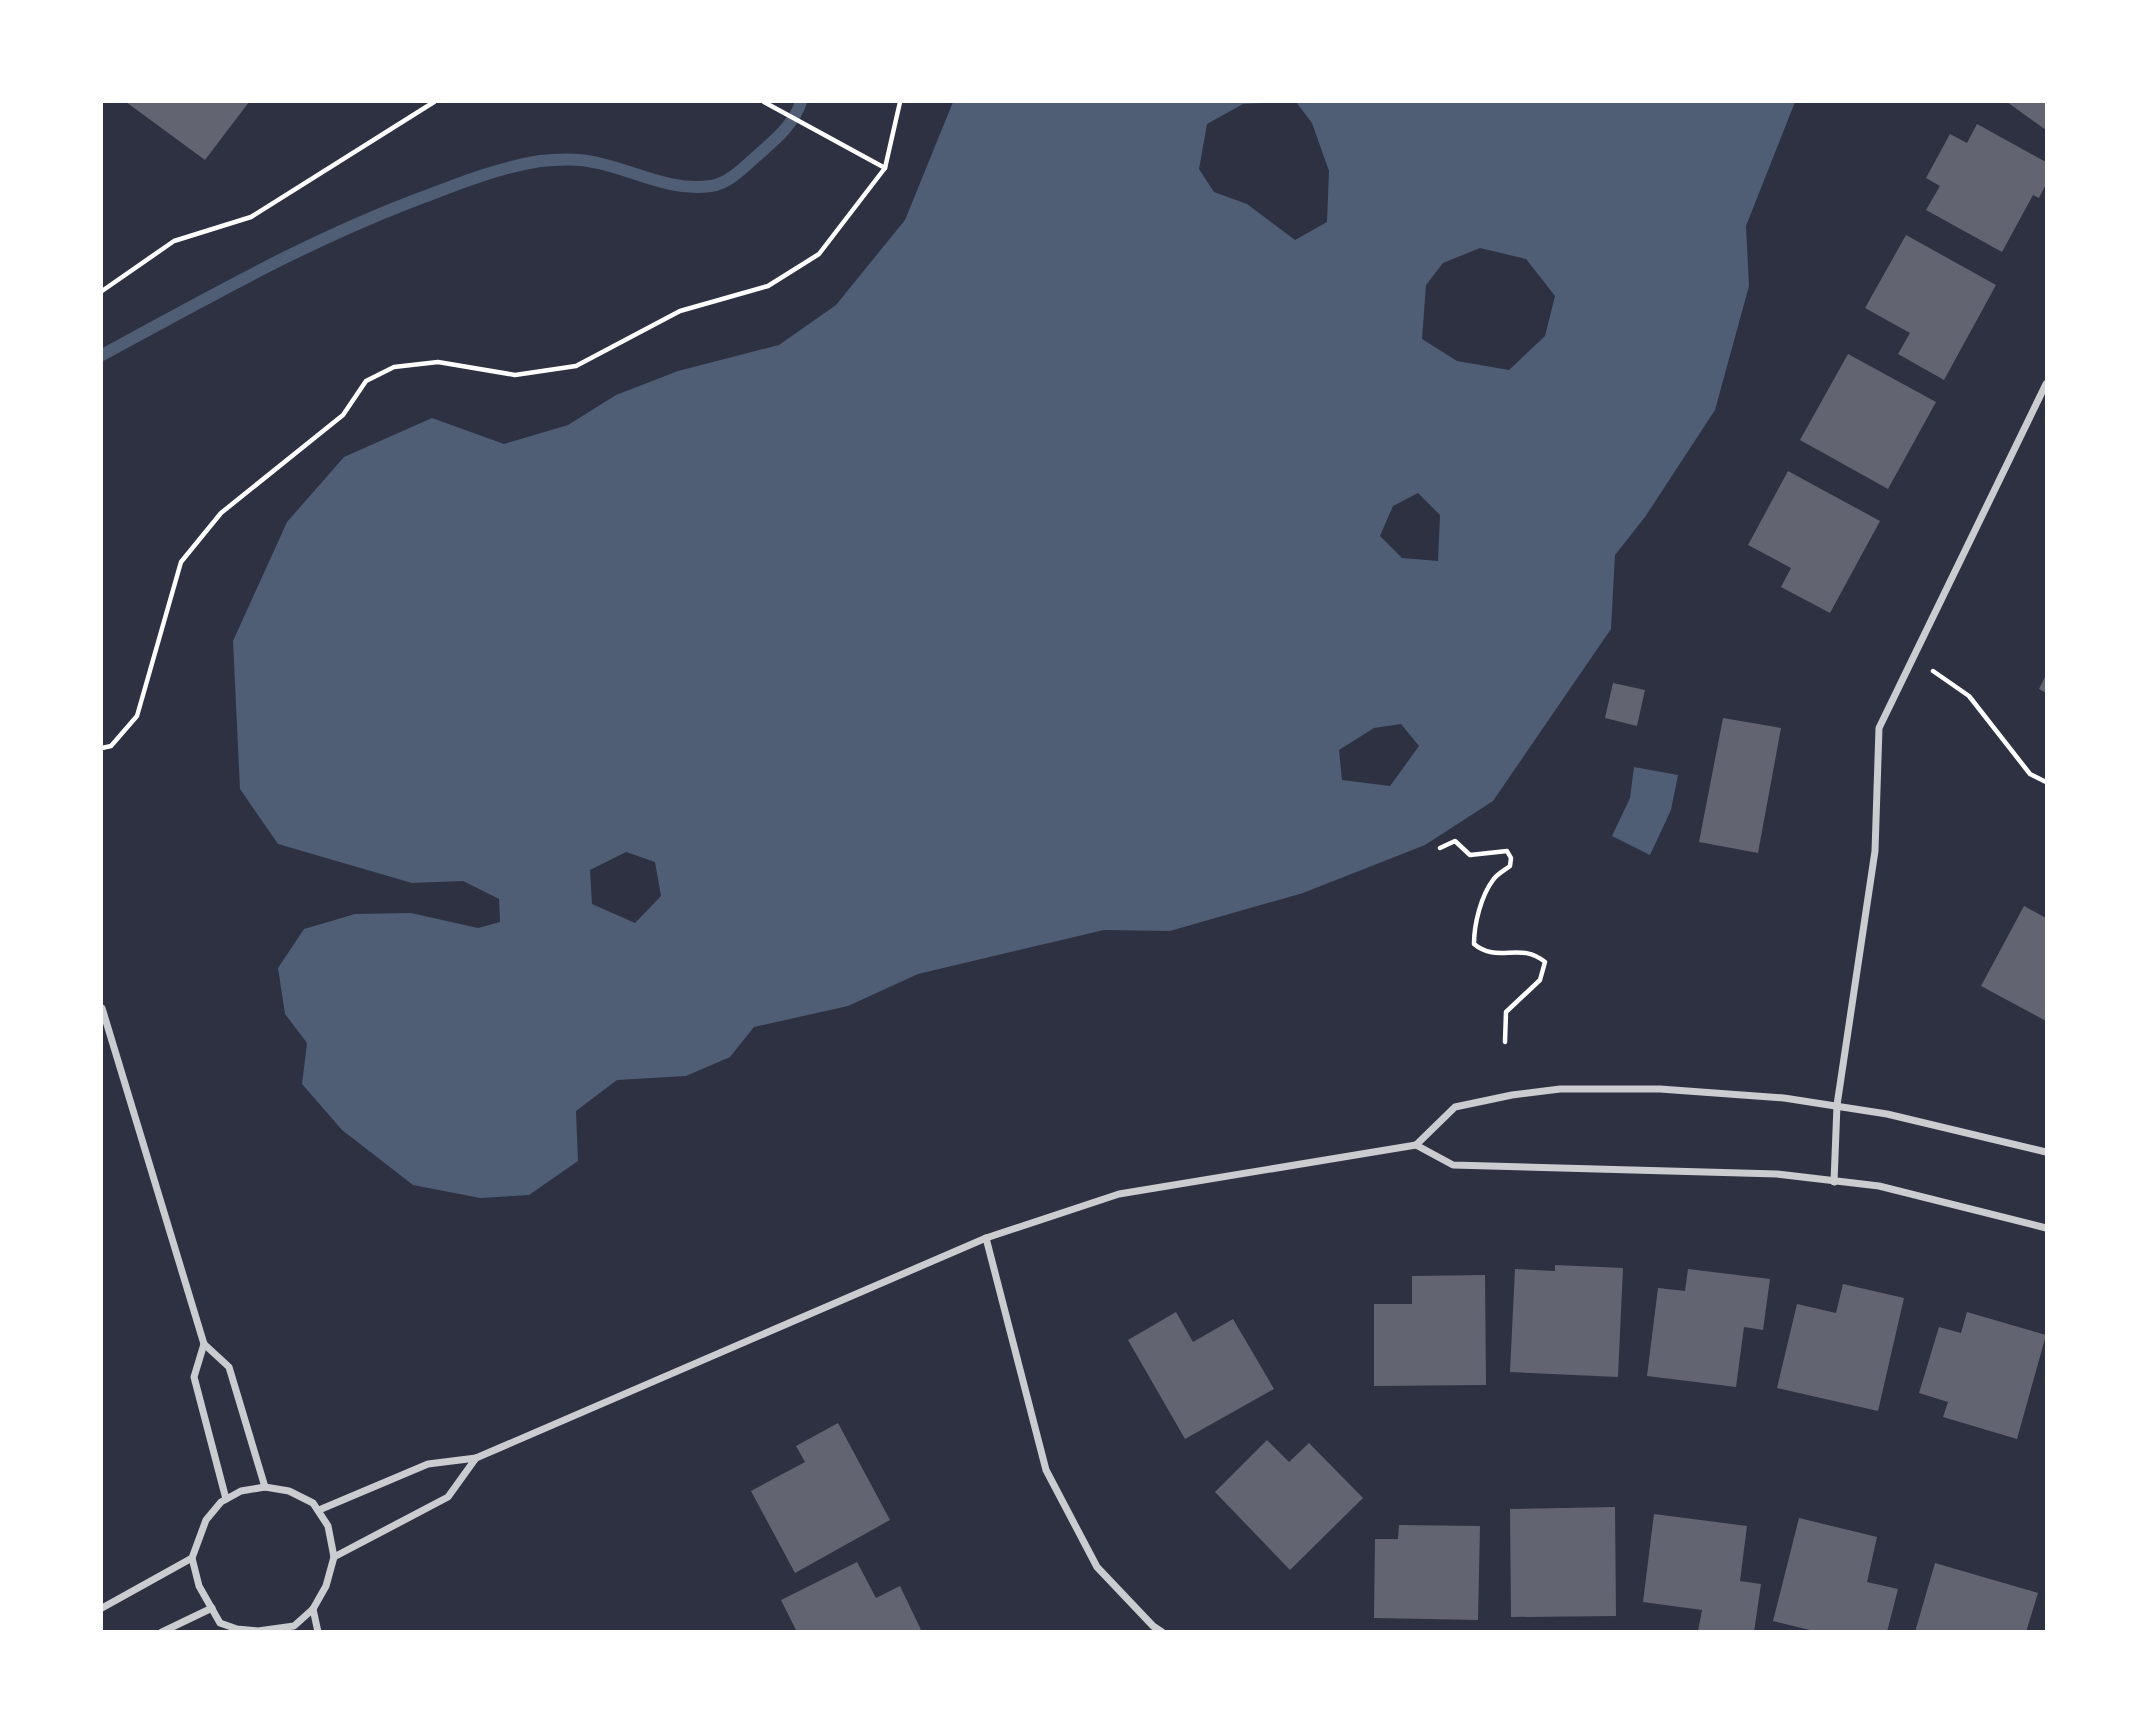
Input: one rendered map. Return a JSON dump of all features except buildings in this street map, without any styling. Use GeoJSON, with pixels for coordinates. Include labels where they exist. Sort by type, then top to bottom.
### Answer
{"type":"FeatureCollection","features":[{"type":"Feature","properties":{"kind":"street"},"geometry":{"type":"LineString","coordinates":[[1834,1182],[1837,1105],[1875,851],[1880,729],[2046,384]]}},
{"type":"Feature","properties":{"kind":"street"},"geometry":{"type":"LineString","coordinates":[[102,1008],[204,1344],[229,1367],[265,1487]]}},
{"type":"Feature","properties":{"kind":"street"},"geometry":{"type":"LineString","coordinates":[[319,1510],[428,1464],[476,1458],[986,1238],[1119,1194],[1416,1145],[1455,1107],[1512,1095],[1560,1089],[1744,1094],[1887,1114],[2046,1152]]}},
{"type":"Feature","properties":{"kind":"street"},"geometry":{"type":"LineString","coordinates":[[1416,1145],[1453,1165],[1777,1174],[1879,1186],[2046,1228]]}},
{"type":"Feature","properties":{"kind":"street"},"geometry":{"type":"LineString","coordinates":[[986,1238],[1046,1470],[1097,1567],[1153,1626],[1162,1632]]}},
{"type":"Feature","properties":{"kind":"street"},"geometry":{"type":"LineString","coordinates":[[204,1344],[194,1377],[226,1499]]}},
{"type":"Feature","properties":{"kind":"street"},"geometry":{"type":"LineString","coordinates":[[334,1557],[447,1497],[476,1458]]}},
{"type":"Feature","properties":{"kind":"street"},"geometry":{"type":"LineString","coordinates":[[265,1487],[297,1494],[313,1503],[328,1526],[334,1557],[326,1586],[313,1609],[294,1626],[258,1631],[237,1629],[220,1623],[199,1586],[192,1558],[206,1520],[226,1499],[241,1491],[265,1487]]}},
{"type":"Feature","properties":{"kind":"street"},"geometry":{"type":"LineString","coordinates":[[102,1608],[192,1558]]}},
{"type":"Feature","properties":{"kind":"street"},"geometry":{"type":"LineString","coordinates":[[162,1632],[212,1608]]}},
{"type":"Feature","properties":{"kind":"street"},"geometry":{"type":"LineString","coordinates":[[313,1609],[318,1632]]}},
{"type":"Feature","properties":{"kind":"path"},"geometry":{"type":"LineString","coordinates":[[102,291],[174,241],[251,218],[434,102]]}},
{"type":"Feature","properties":{"kind":"path"},"geometry":{"type":"LineString","coordinates":[[764,102],[862,153],[885,168]]}},
{"type":"Feature","properties":{"kind":"path"},"geometry":{"type":"LineString","coordinates":[[102,748],[111,746],[137,716],[181,562],[221,513],[343,415],[366,382],[394,367],[438,362],[515,375],[576,366],[681,311],[768,286],[819,254],[885,168],[900,102]]}},
{"type":"Feature","properties":{"kind":"path"},"geometry":{"type":"LineString","coordinates":[[1912,660],[1969,695],[2030,774],[2046,782]]}},
{"type":"Feature","properties":{"kind":"path"},"geometry":{"type":"LineString","coordinates":[[1440,848],[1455,841],[1470,855],[1507,851],[1511,858],[1510,866],[1493,878],[1485,895],[1474,930],[1474,944],[1483,951],[1495,954],[1535,954],[1545,962],[1540,980],[1506,1012],[1505,1042]]}},
{"type":"Feature","properties":{"kind":"water"},"geometry":{"type":"Polygon","coordinates":[[[953,102],[1282,102],[1243,104],[1207,124],[1199,169],[1214,192],[1247,204],[1295,240],[1327,222],[1329,171],[1312,123],[1296,102],[1795,102],[1746,226],[1749,286],[1715,410],[1645,517],[1615,555],[1611,629],[1493,801],[1425,845],[1303,893],[1170,931],[1104,930],[918,974],[848,1006],[754,1027],[730,1057],[686,1076],[617,1080],[576,1111],[578,1161],[529,1195],[480,1198],[413,1185],[342,1130],[302,1084],[307,1043],[285,1014],[278,968],[304,929],[355,914],[411,913],[478,928],[500,922],[499,899],[463,881],[412,883],[278,844],[240,789],[233,641],[287,522],[344,457],[432,418],[504,444],[568,425],[616,395],[678,371],[779,345],[836,305],[905,220],[953,102]],[[1480,248],[1443,263],[1426,285],[1422,339],[1457,361],[1509,370],[1545,336],[1555,296],[1526,259],[1480,248]],[[1418,493],[1393,506],[1380,536],[1402,558],[1438,561],[1440,515],[1418,493]],[[1401,724],[1374,728],[1339,750],[1342,780],[1390,786],[1419,746],[1401,724]],[[626,852],[590,870],[592,904],[635,923],[661,896],[655,862],[626,852]]]}},
{"type":"Feature","properties":{"kind":"water"},"geometry":{"type":"Polygon","coordinates":[[[1634,767],[1678,775],[1671,810],[1650,855],[1612,836],[1630,798],[1634,767]]]}},
{"type":"Feature","properties":{"kind":"waterway"},"geometry":{"type":"LineString","coordinates":[[102,355],[303,249],[386,212],[498,171],[562,159],[598,163],[682,186],[718,184],[737,173],[778,137],[794,117],[801,102]]}}]}
